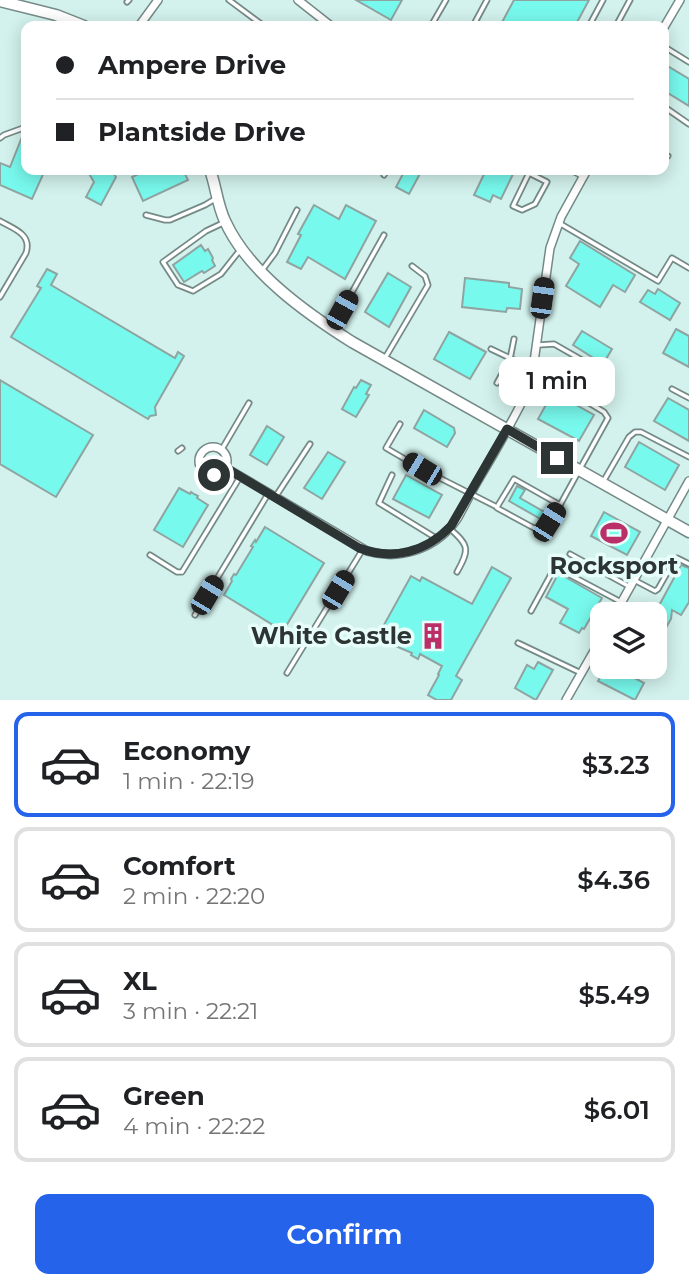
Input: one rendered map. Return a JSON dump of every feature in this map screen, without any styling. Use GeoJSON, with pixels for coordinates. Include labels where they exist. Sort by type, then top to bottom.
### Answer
{"type":"FeatureCollection","features":[{"type":"Feature","properties":{"kind":"street"},"geometry":{"type":"LineString","coordinates":[[143,21],[158,0]]}},
{"type":"Feature","properties":{"kind":"street"},"geometry":{"type":"LineString","coordinates":[[298,0],[325,21]]}},
{"type":"Feature","properties":{"kind":"street"},"geometry":{"type":"LineString","coordinates":[[668,21],[680,0]]}},
{"type":"Feature","properties":{"kind":"street"},"geometry":{"type":"LineString","coordinates":[[0,1],[16,3],[71,21]]}},
{"type":"Feature","properties":{"kind":"street"},"geometry":{"type":"LineString","coordinates":[[211,175],[225,222],[241,248],[261,271],[292,299],[330,328],[689,532]]}},
{"type":"Feature","properties":{"kind":"street"},"geometry":{"type":"LineString","coordinates":[[226,468],[363,549],[396,555],[417,550],[438,539],[457,518],[523,401],[533,369],[548,261],[559,223],[583,175]]}},
{"type":"Feature","properties":{"kind":"street"},"geometry":{"type":"LineString","coordinates":[[210,446],[222,449],[227,456],[226,468],[219,474],[208,474],[202,470],[199,457],[210,446]]}},
{"type":"Feature","properties":{"kind":"street"},"geometry":{"type":"LineString","coordinates":[[621,602],[689,481]]}},
{"type":"Feature","properties":{"kind":"street"},"geometry":{"type":"LineString","coordinates":[[566,700],[590,659]]}},
{"type":"Feature","properties":{"kind":"lane"},"geometry":{"type":"LineString","coordinates":[[229,0],[257,21]]}},
{"type":"Feature","properties":{"kind":"lane"},"geometry":{"type":"LineString","coordinates":[[434,21],[446,0]]}},
{"type":"Feature","properties":{"kind":"lane"},"geometry":{"type":"LineString","coordinates":[[475,21],[487,0]]}},
{"type":"Feature","properties":{"kind":"lane"},"geometry":{"type":"LineString","coordinates":[[592,21],[603,0]]}},
{"type":"Feature","properties":{"kind":"lane"},"geometry":{"type":"LineString","coordinates":[[618,21],[630,0]]}},
{"type":"Feature","properties":{"kind":"lane"},"geometry":{"type":"LineString","coordinates":[[669,50],[689,62]]}},
{"type":"Feature","properties":{"kind":"lane"},"geometry":{"type":"LineString","coordinates":[[669,110],[689,124]]}},
{"type":"Feature","properties":{"kind":"lane"},"geometry":{"type":"LineString","coordinates":[[0,138],[21,129]]}},
{"type":"Feature","properties":{"kind":"lane"},"geometry":{"type":"LineString","coordinates":[[528,175],[513,206],[523,210],[535,204],[547,182],[536,175]]}},
{"type":"Feature","properties":{"kind":"lane"},"geometry":{"type":"LineString","coordinates":[[146,215],[170,220],[217,197]]}},
{"type":"Feature","properties":{"kind":"lane"},"geometry":{"type":"LineString","coordinates":[[261,271],[275,253],[297,210]]}},
{"type":"Feature","properties":{"kind":"lane"},"geometry":{"type":"LineString","coordinates":[[0,221],[25,236],[29,246],[0,297]]}},
{"type":"Feature","properties":{"kind":"lane"},"geometry":{"type":"LineString","coordinates":[[225,222],[206,231],[163,262],[177,285],[193,291],[222,274],[241,248]]}},
{"type":"Feature","properties":{"kind":"lane"},"geometry":{"type":"LineString","coordinates":[[559,223],[658,281],[672,258],[689,268]]}},
{"type":"Feature","properties":{"kind":"lane"},"geometry":{"type":"LineString","coordinates":[[330,328],[384,234]]}},
{"type":"Feature","properties":{"kind":"lane"},"geometry":{"type":"LineString","coordinates":[[384,360],[428,285],[425,276],[412,266]]}},
{"type":"Feature","properties":{"kind":"lane"},"geometry":{"type":"LineString","coordinates":[[497,383],[510,359],[514,339]]}},
{"type":"Feature","properties":{"kind":"lane"},"geometry":{"type":"LineString","coordinates":[[536,345],[554,344],[589,364]]}},
{"type":"Feature","properties":{"kind":"lane"},"geometry":{"type":"LineString","coordinates":[[400,424],[386,448],[542,531],[560,505],[608,418],[604,412],[533,369],[491,349]]}},
{"type":"Feature","properties":{"kind":"lane"},"geometry":{"type":"LineString","coordinates":[[672,389],[689,398]]}},
{"type":"Feature","properties":{"kind":"lane"},"geometry":{"type":"LineString","coordinates":[[222,449],[249,403]]}},
{"type":"Feature","properties":{"kind":"lane"},"geometry":{"type":"LineString","coordinates":[[602,483],[629,437],[635,432],[641,432],[689,457]]}},
{"type":"Feature","properties":{"kind":"lane"},"geometry":{"type":"LineString","coordinates":[[195,615],[272,496],[310,444]]}},
{"type":"Feature","properties":{"kind":"lane"},"geometry":{"type":"LineString","coordinates":[[392,475],[379,503],[438,539]]}},
{"type":"Feature","properties":{"kind":"lane"},"geometry":{"type":"LineString","coordinates":[[150,555],[177,572],[182,572],[240,477]]}},
{"type":"Feature","properties":{"kind":"lane"},"geometry":{"type":"LineString","coordinates":[[497,507],[514,479],[560,505]]}},
{"type":"Feature","properties":{"kind":"lane"},"geometry":{"type":"LineString","coordinates":[[449,528],[463,540],[466,550],[465,558],[457,572]]}},
{"type":"Feature","properties":{"kind":"lane"},"geometry":{"type":"LineString","coordinates":[[288,673],[363,549]]}},
{"type":"Feature","properties":{"kind":"lane"},"geometry":{"type":"LineString","coordinates":[[569,554],[654,591],[658,589],[675,559],[689,564]]}},
{"type":"Feature","properties":{"kind":"lane"},"geometry":{"type":"LineString","coordinates":[[531,611],[555,567],[621,602]]}},
{"type":"Feature","properties":{"kind":"lane"},"geometry":{"type":"LineString","coordinates":[[518,643],[582,673]]}},
{"type":"Feature","properties":{"kind":"shaded area"},"geometry":{"type":"Polygon","coordinates":[[[0,0],[689,0],[689,700],[0,700],[0,0]]]}},
{"type":"Feature","properties":{"kind":"building"},"geometry":{"type":"Polygon","coordinates":[[[356,0],[402,0],[391,20],[356,0]]]}},
{"type":"Feature","properties":{"kind":"building"},"geometry":{"type":"Polygon","coordinates":[[[514,0],[589,0],[578,21],[503,21],[514,0]]]}},
{"type":"Feature","properties":{"kind":"building"},"geometry":{"type":"Polygon","coordinates":[[[669,67],[689,79],[689,106],[669,94],[669,67]]]}},
{"type":"Feature","properties":{"kind":"building"},"geometry":{"type":"Polygon","coordinates":[[[21,140],[21,175],[43,175],[32,199],[0,185],[0,163],[10,167],[21,140]]]}},
{"type":"Feature","properties":{"kind":"building"},"geometry":{"type":"Polygon","coordinates":[[[90,175],[116,177],[101,205],[86,197],[94,182],[90,175]]]}},
{"type":"Feature","properties":{"kind":"building"},"geometry":{"type":"Polygon","coordinates":[[[186,175],[188,180],[143,201],[132,177],[186,175]]]}},
{"type":"Feature","properties":{"kind":"building"},"geometry":{"type":"Polygon","coordinates":[[[402,175],[419,175],[409,194],[396,187],[402,175]]]}},
{"type":"Feature","properties":{"kind":"building"},"geometry":{"type":"Polygon","coordinates":[[[484,175],[513,175],[501,199],[493,195],[490,202],[474,195],[484,175]]]}},
{"type":"Feature","properties":{"kind":"building"},"geometry":{"type":"Polygon","coordinates":[[[314,205],[339,219],[346,205],[376,221],[345,279],[308,257],[301,269],[287,262],[314,205]]]}},
{"type":"Feature","properties":{"kind":"building"},"geometry":{"type":"Polygon","coordinates":[[[580,241],[635,275],[625,292],[613,285],[600,307],[566,286],[579,264],[570,258],[580,241]]]}},
{"type":"Feature","properties":{"kind":"building"},"geometry":{"type":"Polygon","coordinates":[[[201,245],[205,251],[208,249],[215,266],[184,282],[173,265],[201,245]]]}},
{"type":"Feature","properties":{"kind":"building"},"geometry":{"type":"Polygon","coordinates":[[[47,269],[57,274],[51,285],[175,358],[178,352],[184,356],[155,407],[156,415],[148,419],[11,337],[41,288],[37,286],[47,269]]]}},
{"type":"Feature","properties":{"kind":"building"},"geometry":{"type":"Polygon","coordinates":[[[388,273],[411,287],[389,327],[365,312],[388,273]]]}},
{"type":"Feature","properties":{"kind":"building"},"geometry":{"type":"Polygon","coordinates":[[[465,278],[509,283],[509,287],[522,289],[520,309],[507,308],[506,312],[462,307],[465,278]]]}},
{"type":"Feature","properties":{"kind":"building"},"geometry":{"type":"Polygon","coordinates":[[[658,289],[680,303],[670,320],[640,302],[648,290],[655,294],[658,289]]]}},
{"type":"Feature","properties":{"kind":"building"},"geometry":{"type":"Polygon","coordinates":[[[676,329],[689,336],[689,367],[663,353],[676,329]]]}},
{"type":"Feature","properties":{"kind":"building"},"geometry":{"type":"Polygon","coordinates":[[[582,331],[612,349],[603,364],[573,345],[582,331]]]}},
{"type":"Feature","properties":{"kind":"building"},"geometry":{"type":"Polygon","coordinates":[[[449,332],[486,352],[470,379],[434,359],[449,332]]]}},
{"type":"Feature","properties":{"kind":"building"},"geometry":{"type":"Polygon","coordinates":[[[0,380],[93,435],[56,497],[0,464],[0,380]]]}},
{"type":"Feature","properties":{"kind":"building"},"geometry":{"type":"Polygon","coordinates":[[[361,380],[371,385],[366,394],[369,395],[356,417],[342,409],[361,380]]]}},
{"type":"Feature","properties":{"kind":"building"},"geometry":{"type":"Polygon","coordinates":[[[553,392],[594,415],[579,441],[538,419],[553,392]]]}},
{"type":"Feature","properties":{"kind":"building"},"geometry":{"type":"Polygon","coordinates":[[[668,398],[689,410],[689,441],[654,421],[668,398]]]}},
{"type":"Feature","properties":{"kind":"building"},"geometry":{"type":"Polygon","coordinates":[[[424,410],[454,428],[455,433],[447,447],[414,428],[424,410]]]}},
{"type":"Feature","properties":{"kind":"building"},"geometry":{"type":"Polygon","coordinates":[[[267,426],[284,437],[267,465],[250,455],[267,426]]]}},
{"type":"Feature","properties":{"kind":"building"},"geometry":{"type":"Polygon","coordinates":[[[639,442],[679,465],[665,490],[625,467],[639,442]]]}},
{"type":"Feature","properties":{"kind":"building"},"geometry":{"type":"Polygon","coordinates":[[[328,452],[345,462],[322,499],[304,488],[328,452]]]}},
{"type":"Feature","properties":{"kind":"building"},"geometry":{"type":"Polygon","coordinates":[[[406,475],[442,495],[429,518],[393,499],[406,475]]]}},
{"type":"Feature","properties":{"kind":"building"},"geometry":{"type":"Polygon","coordinates":[[[517,486],[525,490],[520,498],[548,514],[544,521],[509,501],[517,486]]]}},
{"type":"Feature","properties":{"kind":"building"},"geometry":{"type":"Polygon","coordinates":[[[179,488],[198,496],[197,498],[208,505],[183,547],[154,530],[179,488]]]}},
{"type":"Feature","properties":{"kind":"building"},"geometry":{"type":"Polygon","coordinates":[[[604,512],[640,532],[627,555],[591,536],[604,512]]]}},
{"type":"Feature","properties":{"kind":"building"},"geometry":{"type":"Polygon","coordinates":[[[265,527],[324,563],[283,631],[224,595],[234,574],[236,575],[253,547],[251,546],[265,527]]]}},
{"type":"Feature","properties":{"kind":"building"},"geometry":{"type":"Polygon","coordinates":[[[681,565],[689,568],[689,602],[681,615],[672,610],[667,626],[667,602],[661,602],[681,565]]]}},
{"type":"Feature","properties":{"kind":"building","name":"White Castle"},"geometry":{"type":"Polygon","coordinates":[[[492,567],[511,578],[456,676],[462,680],[451,700],[437,700],[428,695],[442,666],[420,654],[418,659],[411,655],[412,653],[393,645],[395,640],[380,632],[411,576],[420,581],[422,577],[472,604],[492,567]]]}},
{"type":"Feature","properties":{"kind":"building"},"geometry":{"type":"Polygon","coordinates":[[[560,574],[602,598],[600,602],[590,602],[590,619],[579,633],[560,623],[568,609],[546,597],[555,576],[560,574]]]}},
{"type":"Feature","properties":{"kind":"building"},"geometry":{"type":"Polygon","coordinates":[[[538,662],[553,670],[536,700],[515,688],[527,665],[534,669],[538,662]]]}},
{"type":"Feature","properties":{"kind":"building"},"geometry":{"type":"Polygon","coordinates":[[[636,679],[644,683],[635,700],[598,681],[636,679]]]}},
{"type":"Feature","properties":{"kind":"place","name":"Rocksport"},"geometry":{"type":"Point","coordinates":[614,533]}},
{"type":"Feature","properties":{"kind":"place","name":"White Castle"},"geometry":{"type":"Point","coordinates":[433,636]}},
{"type":"Feature","properties":{"kind":"route"},"geometry":{"type":"LineString","coordinates":[[214,475],[226,468],[359,548],[396,555],[430,544],[451,526],[507,429],[557,458]]}}]}
